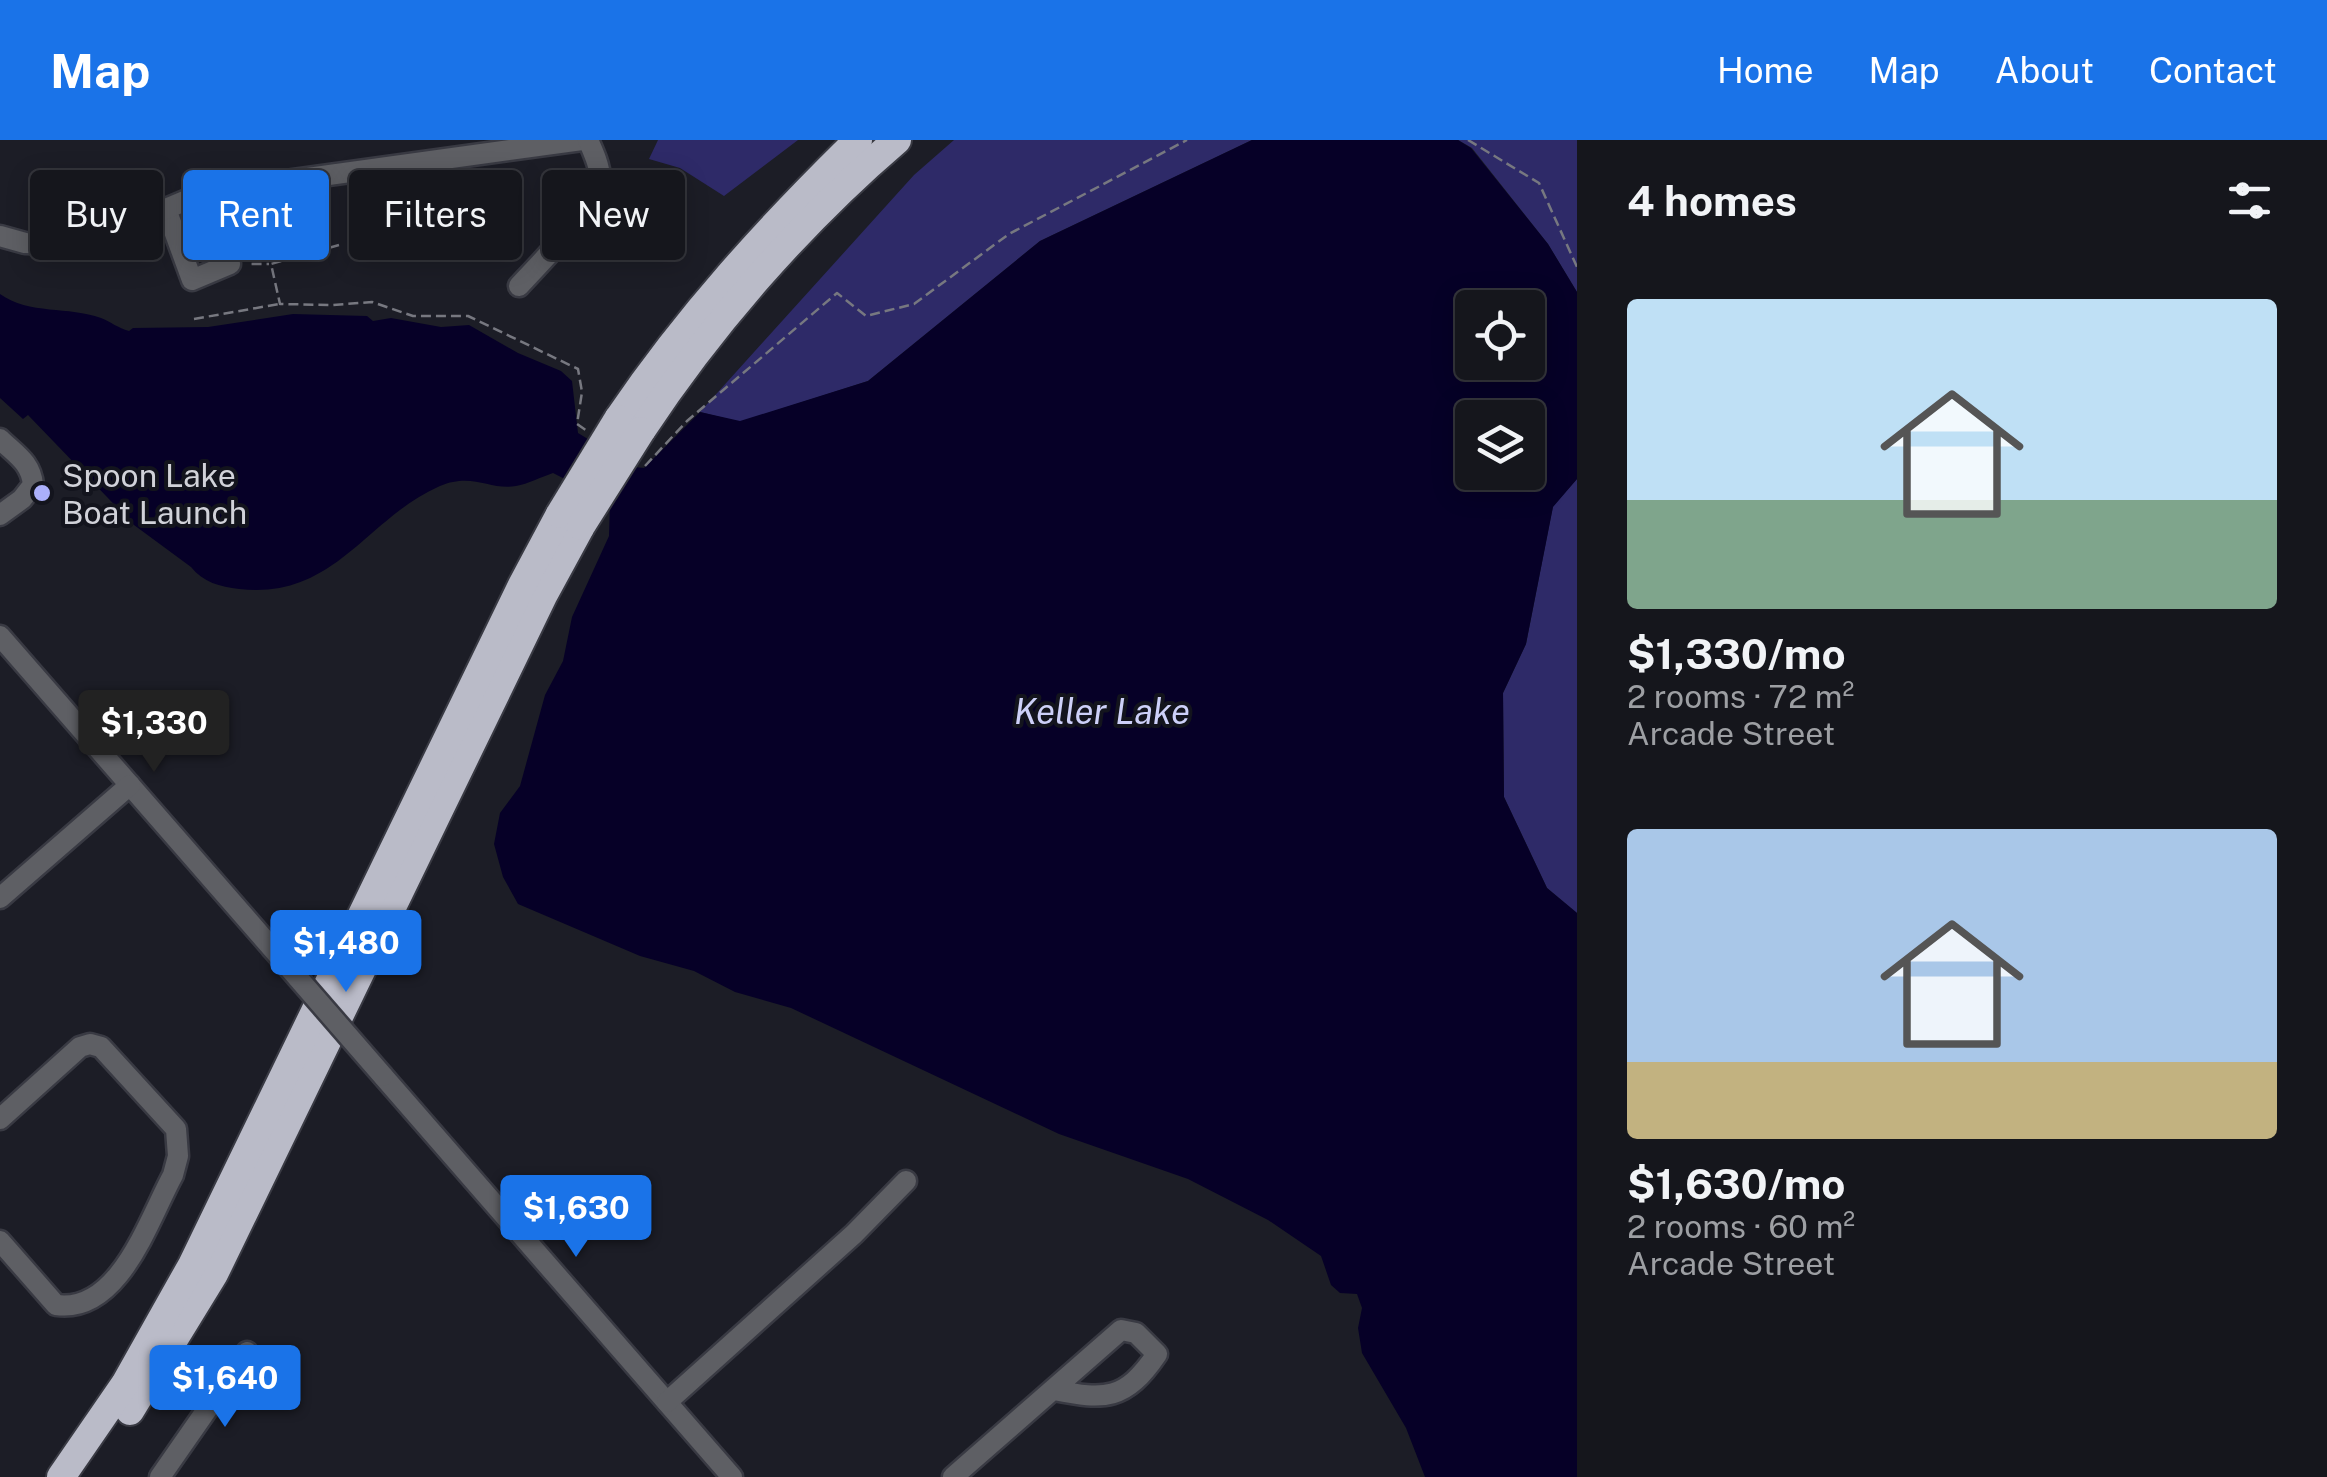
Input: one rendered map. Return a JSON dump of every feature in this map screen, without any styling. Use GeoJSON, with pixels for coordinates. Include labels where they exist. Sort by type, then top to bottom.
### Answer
{"type":"FeatureCollection","features":[{"type":"Feature","properties":{"kind":"highway"},"geometry":{"type":"LineString","coordinates":[[61,1477],[125,1384],[192,1265],[522,585],[570,520],[690,320],[792,205],[879,143]]}},
{"type":"Feature","properties":{"kind":"highway"},"geometry":{"type":"LineString","coordinates":[[630,425],[879,143]]}},
{"type":"Feature","properties":{"kind":"highway"},"geometry":{"type":"LineString","coordinates":[[82,1477],[135,1403],[214,1274],[535,612],[570,520]]}},
{"type":"Feature","properties":{"kind":"street"},"geometry":{"type":"LineString","coordinates":[[329,175],[585,140],[600,180],[593,199],[519,286]]}},
{"type":"Feature","properties":{"kind":"street"},"geometry":{"type":"LineString","coordinates":[[0,236],[26,243],[72,244],[97,238],[183,203]]}},
{"type":"Feature","properties":{"kind":"street"},"geometry":{"type":"LineString","coordinates":[[166,210],[183,256]]}},
{"type":"Feature","properties":{"kind":"street"},"geometry":{"type":"LineString","coordinates":[[185,260],[192,280],[230,264],[229,260]]}},
{"type":"Feature","properties":{"kind":"street"},"geometry":{"type":"LineString","coordinates":[[0,439],[26,462],[33,485],[0,514]]}},
{"type":"Feature","properties":{"kind":"street"},"geometry":{"type":"LineString","coordinates":[[0,636],[732,1477]]}},
{"type":"Feature","properties":{"kind":"street"},"geometry":{"type":"LineString","coordinates":[[0,898],[130,785]]}},
{"type":"Feature","properties":{"kind":"street"},"geometry":{"type":"LineString","coordinates":[[0,1119],[80,1048],[90,1044],[101,1047],[176,1130],[178,1156],[173,1175],[116,1283],[96,1298],[71,1307],[56,1305],[0,1242]]}},
{"type":"Feature","properties":{"kind":"street"},"geometry":{"type":"LineString","coordinates":[[667,1402],[854,1234],[906,1181]]}},
{"type":"Feature","properties":{"kind":"street"},"geometry":{"type":"LineString","coordinates":[[953,1477],[1122,1330],[1136,1332],[1157,1354],[1122,1390],[1106,1398],[1054,1390]]}},
{"type":"Feature","properties":{"kind":"street"},"geometry":{"type":"LineString","coordinates":[[160,1477],[247,1352]]}},
{"type":"Feature","properties":{"kind":"path"},"geometry":{"type":"LineString","coordinates":[[638,463],[645,466],[687,421],[837,293],[866,316],[914,304],[1008,234],[1187,140]]}},
{"type":"Feature","properties":{"kind":"path"},"geometry":{"type":"LineString","coordinates":[[1468,140],[1539,183],[1577,267]]}},
{"type":"Feature","properties":{"kind":"path"},"geometry":{"type":"LineString","coordinates":[[252,264],[270,264],[339,245]]}},
{"type":"Feature","properties":{"kind":"path"},"geometry":{"type":"LineString","coordinates":[[270,264],[280,304]]}},
{"type":"Feature","properties":{"kind":"path"},"geometry":{"type":"LineString","coordinates":[[194,320],[280,304],[372,302],[412,316],[468,316],[578,368],[582,392],[577,424]]}},
{"type":"Feature","properties":{"kind":"shaded area"},"geometry":{"type":"Polygon","coordinates":[[[658,140],[798,140],[724,196],[685,170],[649,159],[658,140]]]}},
{"type":"Feature","properties":{"kind":"shaded area"},"geometry":{"type":"Polygon","coordinates":[[[954,140],[1252,140],[1040,241],[868,381],[740,422],[700,412],[914,175],[954,140]]]}},
{"type":"Feature","properties":{"kind":"shaded area"},"geometry":{"type":"Polygon","coordinates":[[[1458,140],[1577,140],[1577,292],[1548,244],[1472,148],[1458,140]]]}},
{"type":"Feature","properties":{"kind":"shaded area"},"geometry":{"type":"Polygon","coordinates":[[[1577,479],[1577,913],[1547,888],[1504,797],[1503,693],[1526,644],[1553,506],[1577,479]]]}},
{"type":"Feature","properties":{"kind":"water","name":"Keller Lake"},"geometry":{"type":"Polygon","coordinates":[[[1252,140],[1458,140],[1471,148],[1548,244],[1577,292],[1577,479],[1553,507],[1526,644],[1503,693],[1504,797],[1547,888],[1577,913],[1577,1477],[1425,1477],[1406,1428],[1362,1353],[1358,1328],[1362,1308],[1357,1294],[1340,1293],[1331,1285],[1321,1256],[1268,1220],[1188,1179],[1059,1134],[791,1008],[735,992],[694,971],[640,956],[518,904],[503,877],[494,844],[500,813],[520,786],[545,695],[563,661],[572,617],[609,536],[610,502],[553,473],[507,487],[452,482],[414,500],[348,554],[300,582],[272,589],[212,583],[134,525],[28,415],[23,419],[0,398],[0,294],[36,308],[89,314],[129,331],[208,327],[293,314],[367,316],[373,321],[391,318],[441,327],[469,325],[518,353],[561,371],[572,381],[578,433],[634,467],[644,468],[700,412],[740,421],[868,381],[1040,241],[1252,140]]]}},
{"type":"Feature","properties":{"kind":"place","name":"Spoon Lake Boat Launch"},"geometry":{"type":"Point","coordinates":[42,493]}}]}
